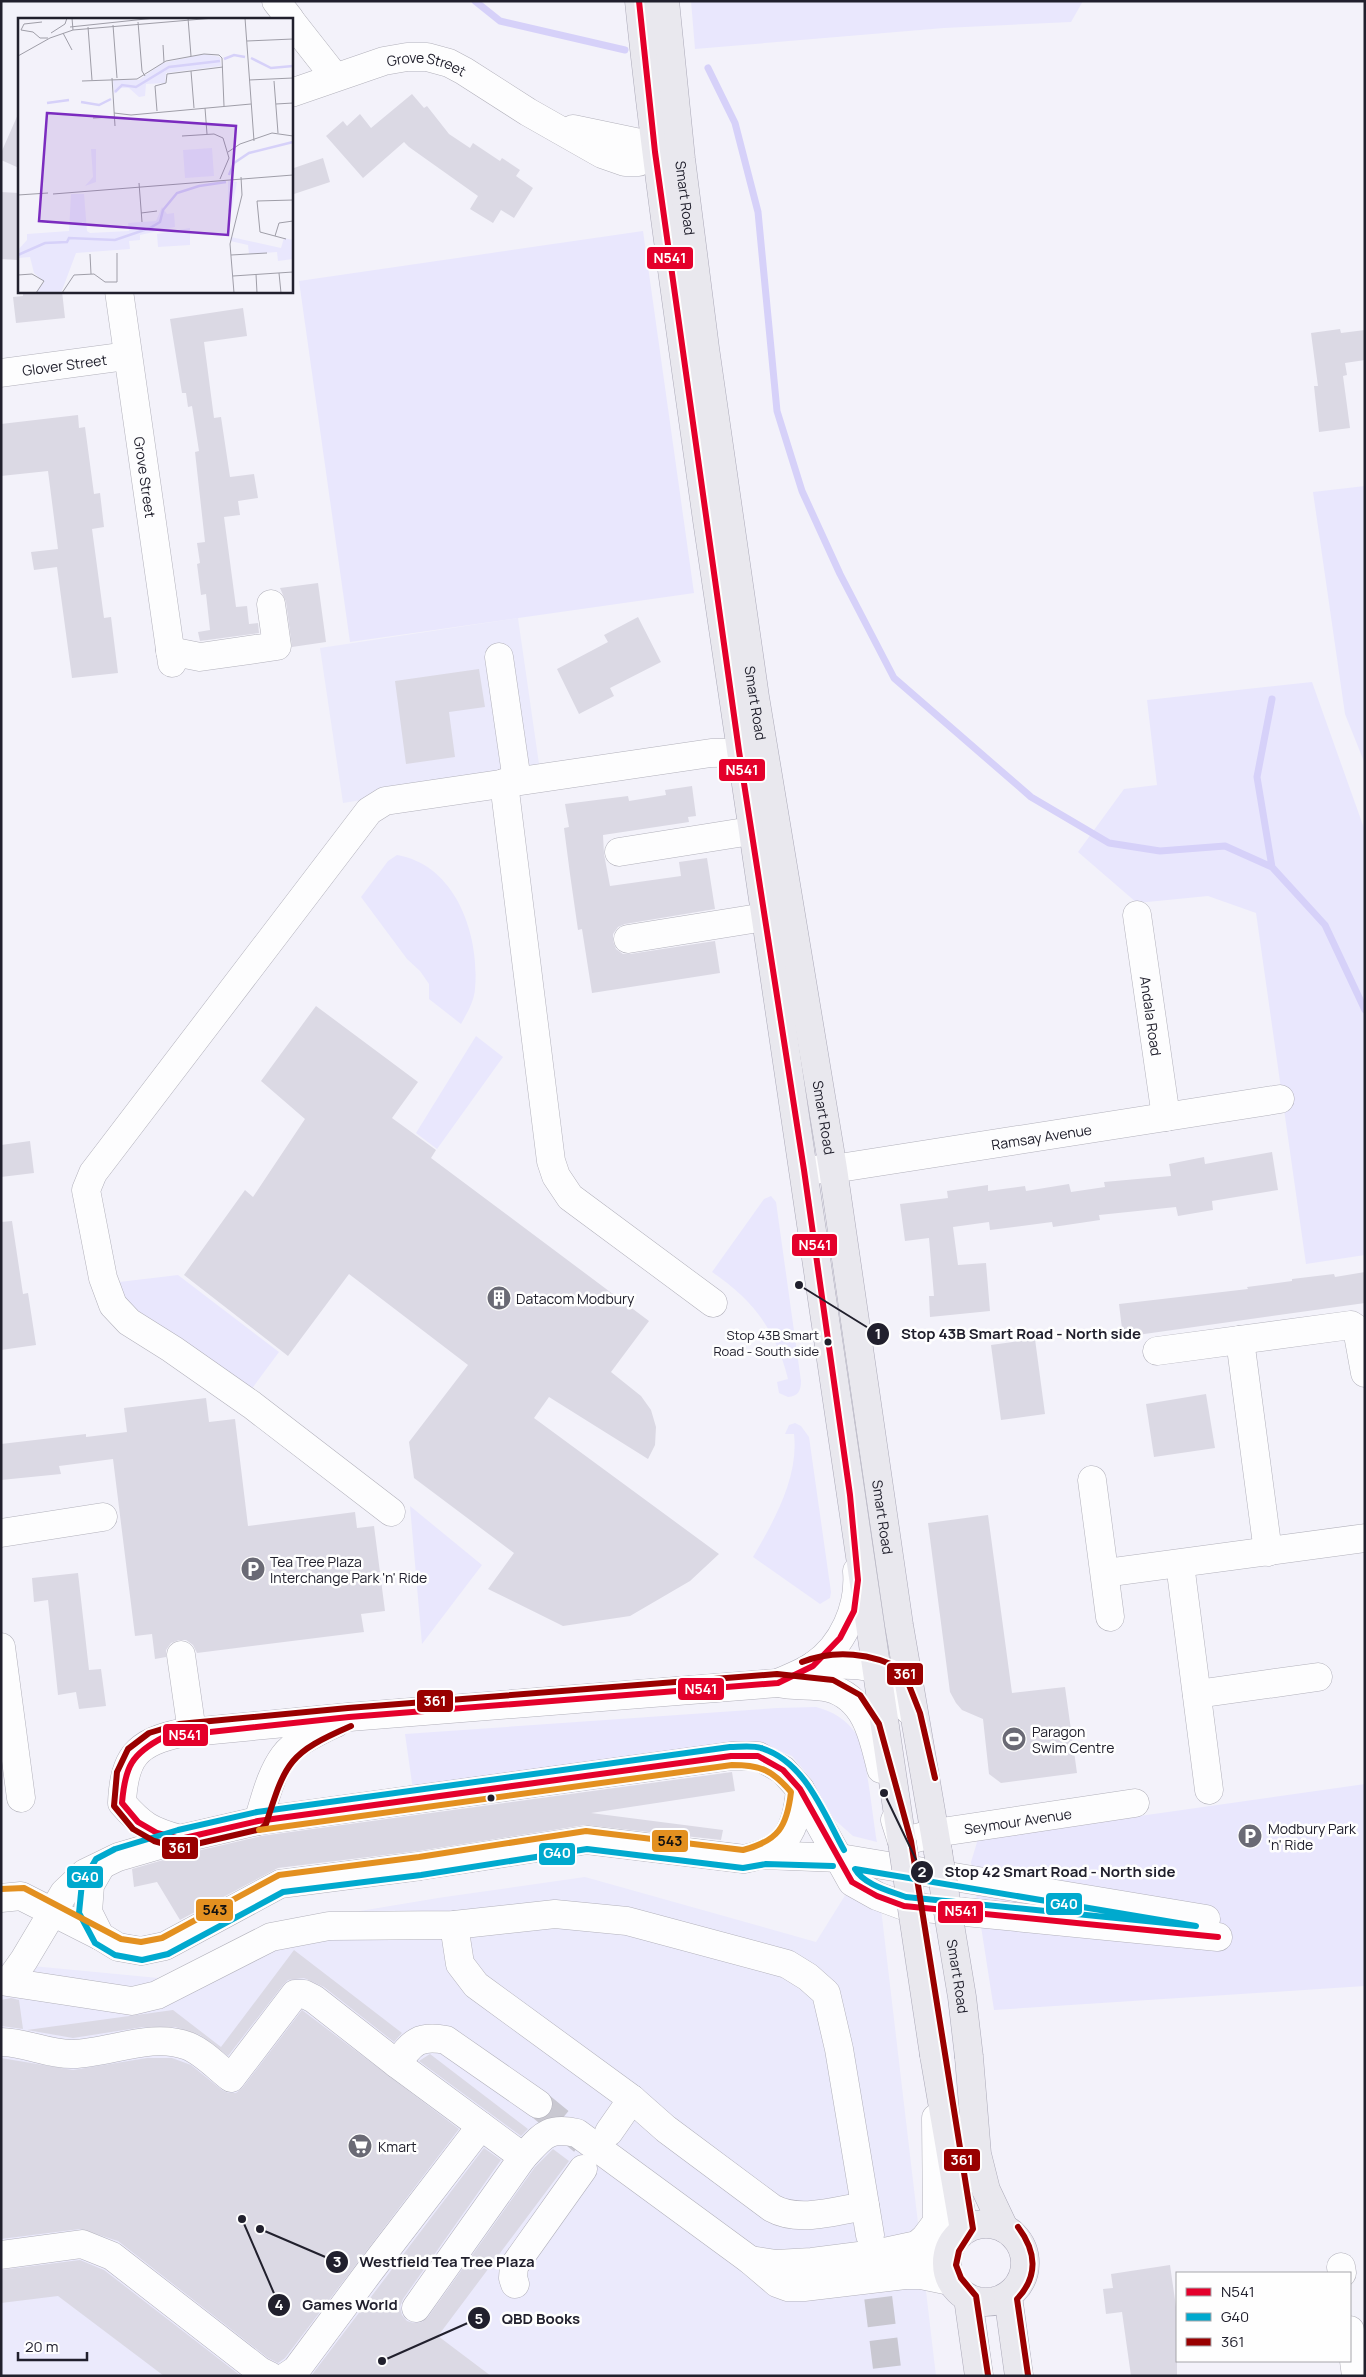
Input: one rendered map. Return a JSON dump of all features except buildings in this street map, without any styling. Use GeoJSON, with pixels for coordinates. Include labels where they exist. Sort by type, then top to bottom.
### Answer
{"type":"FeatureCollection","features":[{"type":"Feature","properties":{"kind":"main road","name":"Smart Road"},"geometry":{"type":"LineString","coordinates":[[639,1],[705,348],[752,752],[833,1169],[899,1625],[962,1997],[970,2056],[977,2154],[986,2190],[1004,2228]]}},
{"type":"Feature","properties":{"kind":"main road","name":"Smart Road"},"geometry":{"type":"LineString","coordinates":[[665,1],[668,151]]}},
{"type":"Feature","properties":{"kind":"main road","name":"Smart Road"},"geometry":{"type":"LineString","coordinates":[[752,752],[751,831],[804,1170],[850,1495],[934,2056],[956,2240]]}},
{"type":"Feature","properties":{"kind":"main road"},"geometry":{"type":"LineString","coordinates":[[959,2290],[989,2302],[1008,2296],[1021,2280],[1025,2268],[1024,2256],[1020,2244],[1004,2228],[982,2223],[956,2240],[946,2266],[959,2290],[978,2376]]}},
{"type":"Feature","properties":{"kind":"main road"},"geometry":{"type":"LineString","coordinates":[[1008,2296],[1019,2376]]}},
{"type":"Feature","properties":{"kind":"street"},"geometry":{"type":"LineString","coordinates":[[276,1],[289,18]]}},
{"type":"Feature","properties":{"kind":"street"},"geometry":{"type":"LineString","coordinates":[[292,23],[334,77]]}},
{"type":"Feature","properties":{"kind":"street","name":"Grove Street"},"geometry":{"type":"LineString","coordinates":[[292,93],[384,61],[407,57],[427,57],[449,63],[464,71],[528,112],[602,154],[625,162],[639,162],[668,151]]}},
{"type":"Feature","properties":{"kind":"street","name":"Grove Street"},"geometry":{"type":"LineString","coordinates":[[119,292],[171,657],[200,657],[277,646],[271,604]]}},
{"type":"Feature","properties":{"kind":"street","name":"Glover Street"},"geometry":{"type":"LineString","coordinates":[[1,373],[127,356]]}},
{"type":"Feature","properties":{"kind":"street"},"geometry":{"type":"LineString","coordinates":[[499,657],[510,782],[552,1160],[556,1176],[570,1196],[713,1303]]}},
{"type":"Feature","properties":{"kind":"street"},"geometry":{"type":"LineString","coordinates":[[391,1512],[252,1405],[172,1349],[129,1322],[113,1305],[103,1278],[86,1190],[93,1173],[369,811],[385,801],[711,753],[752,752]]}},
{"type":"Feature","properties":{"kind":"street"},"geometry":{"type":"LineString","coordinates":[[618,852],[751,831]]}},
{"type":"Feature","properties":{"kind":"street","name":"Andala Road"},"geometry":{"type":"LineString","coordinates":[[1137,915],[1166,1117]]}},
{"type":"Feature","properties":{"kind":"street"},"geometry":{"type":"LineString","coordinates":[[628,939],[765,917]]}},
{"type":"Feature","properties":{"kind":"street","name":"Ramsay Avenue"},"geometry":{"type":"LineString","coordinates":[[804,1170],[833,1169],[1280,1098]]}},
{"type":"Feature","properties":{"kind":"street"},"geometry":{"type":"LineString","coordinates":[[1157,1351],[1351,1325],[1357,1328],[1365,1373]]}},
{"type":"Feature","properties":{"kind":"street"},"geometry":{"type":"LineString","coordinates":[[1240,1340],[1268,1552]]}},
{"type":"Feature","properties":{"kind":"street"},"geometry":{"type":"LineString","coordinates":[[1092,1480],[1110,1617]]}},
{"type":"Feature","properties":{"kind":"street"},"geometry":{"type":"LineString","coordinates":[[778,1683],[813,1666],[840,1638],[854,1612],[858,1580],[850,1495]]}},
{"type":"Feature","properties":{"kind":"street"},"geometry":{"type":"LineString","coordinates":[[1,1534],[103,1518]]}},
{"type":"Feature","properties":{"kind":"street"},"geometry":{"type":"LineString","coordinates":[[1104,1573],[1365,1538]]}},
{"type":"Feature","properties":{"kind":"street"},"geometry":{"type":"LineString","coordinates":[[1180,1564],[1209,1790]]}},
{"type":"Feature","properties":{"kind":"street"},"geometry":{"type":"LineString","coordinates":[[829,1688],[877,1668],[894,1654],[899,1625]]}},
{"type":"Feature","properties":{"kind":"street"},"geometry":{"type":"LineString","coordinates":[[1,1647],[21,1798]]}},
{"type":"Feature","properties":{"kind":"street"},"geometry":{"type":"LineString","coordinates":[[181,1655],[192,1732]]}},
{"type":"Feature","properties":{"kind":"street"},"geometry":{"type":"LineString","coordinates":[[813,1666],[856,1663],[877,1668],[897,1678],[911,1715],[924,1768]]}},
{"type":"Feature","properties":{"kind":"street"},"geometry":{"type":"LineString","coordinates":[[1197,1694],[1318,1677]]}},
{"type":"Feature","properties":{"kind":"street"},"geometry":{"type":"LineString","coordinates":[[180,1839],[157,1833],[138,1822],[122,1803],[123,1777],[131,1759],[147,1744],[164,1737],[192,1732],[349,1717],[778,1683],[829,1688],[854,1701],[871,1727],[902,1842]]}},
{"type":"Feature","properties":{"kind":"street"},"geometry":{"type":"LineString","coordinates":[[258,1822],[270,1783],[284,1755],[315,1732],[349,1717]]}},
{"type":"Feature","properties":{"kind":"street"},"geometry":{"type":"LineString","coordinates":[[1,1898],[21,1896],[52,1912],[100,1936],[118,1947],[141,1952],[166,1946],[280,1884],[420,1866],[587,1840],[744,1859],[765,1855],[840,1858],[1218,1929],[904,1906],[877,1896],[852,1882],[840,1858],[800,1789],[783,1770],[758,1756],[731,1756],[258,1822],[180,1839],[118,1857],[85,1873],[64,1893],[52,1912],[24,1960],[5,1981]]}},
{"type":"Feature","properties":{"kind":"street"},"geometry":{"type":"LineString","coordinates":[[765,1855],[787,1837],[798,1814],[800,1789]]}},
{"type":"Feature","properties":{"kind":"street","name":"Seymour Avenue"},"geometry":{"type":"LineString","coordinates":[[902,1842],[937,1843],[1135,1803]]}},
{"type":"Feature","properties":{"kind":"street"},"geometry":{"type":"LineString","coordinates":[[100,1936],[88,1912],[90,1885],[101,1866]]}},
{"type":"Feature","properties":{"kind":"street"},"geometry":{"type":"LineString","coordinates":[[5,1981],[132,2000],[157,1995],[271,1937],[329,1926],[454,1925],[555,1914],[627,1921],[786,1964],[808,1977],[826,1993],[838,2049],[870,2235]]}},
{"type":"Feature","properties":{"kind":"street"},"geometry":{"type":"LineString","coordinates":[[454,1925],[460,1964],[476,1985],[632,2099],[666,2129],[772,2208],[784,2214],[804,2216],[865,2206]]}},
{"type":"Feature","properties":{"kind":"street"},"geometry":{"type":"LineString","coordinates":[[1,2042],[26,2044],[73,2054],[158,2041],[175,2042],[189,2046],[231,2078],[295,1994],[304,1994],[523,2157]]}},
{"type":"Feature","properties":{"kind":"street"},"geometry":{"type":"LineString","coordinates":[[398,2064],[406,2050],[421,2038],[430,2037],[446,2040],[538,2104]]}},
{"type":"Feature","properties":{"kind":"street"},"geometry":{"type":"LineString","coordinates":[[750,2260],[776,2264],[812,2262],[901,2249],[917,2245],[925,2238],[937,2222],[934,2056]]}},
{"type":"Feature","properties":{"kind":"street"},"geometry":{"type":"LineString","coordinates":[[609,2132],[632,2099]]}},
{"type":"Feature","properties":{"kind":"street"},"geometry":{"type":"LineString","coordinates":[[287,2376],[296,2370],[481,2126]]}},
{"type":"Feature","properties":{"kind":"street"},"geometry":{"type":"LineString","coordinates":[[416,2308],[523,2157],[550,2131],[564,2130],[576,2133],[750,2260],[777,2283],[788,2287],[804,2287],[905,2275],[921,2275],[959,2290]]}},
{"type":"Feature","properties":{"kind":"street"},"geometry":{"type":"LineString","coordinates":[[515,2284],[513,2278],[514,2266],[583,2169]]}},
{"type":"Feature","properties":{"kind":"street"},"geometry":{"type":"LineString","coordinates":[[750,2260],[784,2273],[800,2273],[927,2257],[956,2240]]}},
{"type":"Feature","properties":{"kind":"street"},"geometry":{"type":"LineString","coordinates":[[1,2255],[82,2244],[98,2249],[112,2256],[260,2371],[270,2376]]}},
{"type":"Feature","properties":{"kind":"street"},"geometry":{"type":"LineString","coordinates":[[1351,2338],[1356,2376]]}},
{"type":"Feature","properties":{"kind":"shaded area"},"geometry":{"type":"Polygon","coordinates":[[[691,1],[1083,1],[1071,22],[944,28],[695,49],[691,1]]]}},
{"type":"Feature","properties":{"kind":"shaded area"},"geometry":{"type":"Polygon","coordinates":[[[643,231],[694,593],[350,642],[299,281],[643,231]]]}},
{"type":"Feature","properties":{"kind":"shaded area"},"geometry":{"type":"Polygon","coordinates":[[[1365,486],[1365,764],[1345,714],[1313,492],[1365,486]]]}},
{"type":"Feature","properties":{"kind":"shaded area"},"geometry":{"type":"Polygon","coordinates":[[[518,618],[540,771],[343,803],[320,648],[518,618]]]}},
{"type":"Feature","properties":{"kind":"shaded area"},"geometry":{"type":"Polygon","coordinates":[[[1312,682],[1365,831],[1365,1255],[1306,1264],[1256,913],[1208,896],[1137,903],[1078,852],[1124,789],[1157,785],[1147,700],[1312,682]]]}},
{"type":"Feature","properties":{"kind":"shaded area"},"geometry":{"type":"Polygon","coordinates":[[[397,855],[417,861],[435,873],[449,888],[460,906],[468,926],[476,968],[475,989],[472,1003],[461,1024],[429,999],[429,984],[420,971],[407,959],[361,897],[388,861],[397,855]]]}},
{"type":"Feature","properties":{"kind":"shaded area"},"geometry":{"type":"Polygon","coordinates":[[[476,1036],[503,1057],[437,1149],[416,1133],[476,1036]]]}},
{"type":"Feature","properties":{"kind":"shaded area"},"geometry":{"type":"Polygon","coordinates":[[[771,1196],[776,1202],[801,1381],[798,1392],[788,1397],[779,1393],[777,1382],[788,1379],[783,1361],[769,1331],[751,1305],[712,1272],[764,1199],[771,1196]]]}},
{"type":"Feature","properties":{"kind":"shaded area"},"geometry":{"type":"Polygon","coordinates":[[[178,1275],[279,1352],[248,1394],[149,1325],[111,1283],[178,1275]]]}},
{"type":"Feature","properties":{"kind":"shaded area"},"geometry":{"type":"Polygon","coordinates":[[[795,1423],[801,1426],[809,1437],[831,1592],[830,1598],[820,1604],[753,1557],[777,1514],[789,1482],[795,1450],[794,1434],[785,1434],[789,1425],[795,1423]]]}},
{"type":"Feature","properties":{"kind":"shaded area"},"geometry":{"type":"Polygon","coordinates":[[[410,1506],[482,1565],[422,1644],[410,1506]]]}},
{"type":"Feature","properties":{"kind":"shaded area"},"geometry":{"type":"Polygon","coordinates":[[[816,1707],[839,1717],[857,1735],[866,1769],[877,1842],[853,1836],[827,1813],[812,1780],[792,1756],[758,1743],[413,1790],[405,1734],[777,1708],[816,1707]]]}},
{"type":"Feature","properties":{"kind":"shaded area"},"geometry":{"type":"Polygon","coordinates":[[[1365,1784],[1365,1986],[994,2010],[971,1862],[978,1839],[1365,1784]]]}},
{"type":"Feature","properties":{"kind":"shaded area"},"geometry":{"type":"Polygon","coordinates":[[[874,1849],[936,2376],[1,2376],[1,1963],[179,1980],[312,1919],[438,1898],[585,1877],[816,1942],[874,1849]]]}},
{"type":"Feature","properties":{"kind":"waterway"},"geometry":{"type":"LineString","coordinates":[[475,1],[500,21],[625,50]]}},
{"type":"Feature","properties":{"kind":"waterway"},"geometry":{"type":"LineString","coordinates":[[708,68],[735,123],[758,212],[777,411],[802,491],[840,574],[894,678],[1031,797],[1109,843],[1160,851],[1225,846],[1272,867],[1325,925],[1365,1010]]}},
{"type":"Feature","properties":{"kind":"waterway"},"geometry":{"type":"LineString","coordinates":[[1272,699],[1257,777],[1272,867]]}},
{"type":"Feature","properties":{"kind":"tunnel"},"geometry":{"type":"LineString","coordinates":[[538,2104],[583,2141]]}},
{"type":"Feature","properties":{"kind":"tunnel"},"geometry":{"type":"LineString","coordinates":[[873,2256],[888,2376]]}},
{"type":"Feature","properties":{"kind":"transit line","name":"N541"},"geometry":{"type":"LineString","coordinates":[[639,1],[655,152],[739,751],[804,1170],[850,1495],[858,1580],[854,1611],[840,1638],[813,1666],[778,1683],[349,1717],[164,1737],[144,1749],[132,1763],[125,1780],[122,1803],[138,1822],[157,1833],[180,1839],[258,1821],[731,1756],[758,1756],[783,1770],[800,1789],[852,1882],[877,1896],[904,1906],[1218,1937]]}},
{"type":"Feature","properties":{"kind":"transit line","name":"361"},"geometry":{"type":"LineString","coordinates":[[802,1662],[827,1655],[853,1655],[879,1660],[903,1670],[920,1713],[935,1778]]}},
{"type":"Feature","properties":{"kind":"transit line","name":"361"},"geometry":{"type":"LineString","coordinates":[[351,1726],[314,1744],[302,1752],[293,1762],[285,1772],[266,1824],[261,1829],[179,1848],[154,1841],[133,1829],[114,1806],[117,1772],[128,1749],[149,1733],[179,1724],[348,1708],[777,1674],[833,1680],[860,1695],[879,1724],[911,1841],[973,2229],[959,2251],[956,2265],[961,2278],[976,2296],[988,2375]]}},
{"type":"Feature","properties":{"kind":"transit line","name":"G40"},"geometry":{"type":"LineString","coordinates":[[833,1866],[766,1864],[743,1868],[587,1849],[421,1875],[283,1892],[168,1954],[142,1960],[115,1955],[95,1943],[79,1913],[82,1883],[96,1859],[115,1849],[178,1830],[257,1812],[730,1747],[750,1746],[761,1748],[790,1764],[812,1790],[844,1850]]}},
{"type":"Feature","properties":{"kind":"transit line","name":"543"},"geometry":{"type":"LineString","coordinates":[[1,1889],[24,1888],[121,1939],[141,1942],[162,1938],[279,1875],[419,1857],[586,1831],[743,1850],[765,1842],[779,1831],[787,1815],[791,1792],[778,1778],[765,1770],[751,1766],[732,1765],[259,1830]]}},
{"type":"Feature","properties":{"kind":"transit line","name":"G40"},"geometry":{"type":"LineString","coordinates":[[855,1869],[1196,1926],[906,1897],[871,1883],[859,1875],[855,1869]]}},
{"type":"Feature","properties":{"kind":"transit line","name":"361"},"geometry":{"type":"LineString","coordinates":[[1018,2227],[1029,2245],[1032,2263],[1029,2281],[1017,2299],[1028,2375]]}},
{"type":"Feature","properties":{"kind":"place","name":"Stop 43B Smart Road - North side"},"geometry":{"type":"Point","coordinates":[799,1285]}},
{"type":"Feature","properties":{"kind":"place","name":"Datacom Modbury"},"geometry":{"type":"Point","coordinates":[499,1298]}},
{"type":"Feature","properties":{"kind":"place","name":"Stop 43B Smart Road - South side"},"geometry":{"type":"Point","coordinates":[828,1342]}},
{"type":"Feature","properties":{"kind":"place","name":"Tea Tree Plaza Interchange Park 'n' Ride"},"geometry":{"type":"Point","coordinates":[253,1569]}},
{"type":"Feature","properties":{"kind":"place","name":"Paragon Swim Centre"},"geometry":{"type":"Point","coordinates":[1014,1739]}},
{"type":"Feature","properties":{"kind":"place","name":"Stop 42 Smart Road - North side"},"geometry":{"type":"Point","coordinates":[884,1793]}},
{"type":"Feature","properties":{"kind":"place","name":"Modbury Park 'n' Ride"},"geometry":{"type":"Point","coordinates":[1250,1836]}},
{"type":"Feature","properties":{"kind":"place","name":"Kmart"},"geometry":{"type":"Point","coordinates":[360,2146]}},
{"type":"Feature","properties":{"kind":"place","name":"Games World"},"geometry":{"type":"Point","coordinates":[242,2219]}},
{"type":"Feature","properties":{"kind":"place","name":"Westfield Tea Tree Plaza"},"geometry":{"type":"Point","coordinates":[260,2229]}},
{"type":"Feature","properties":{"kind":"place","name":"QBD Books"},"geometry":{"type":"Point","coordinates":[382,2361]}}]}
